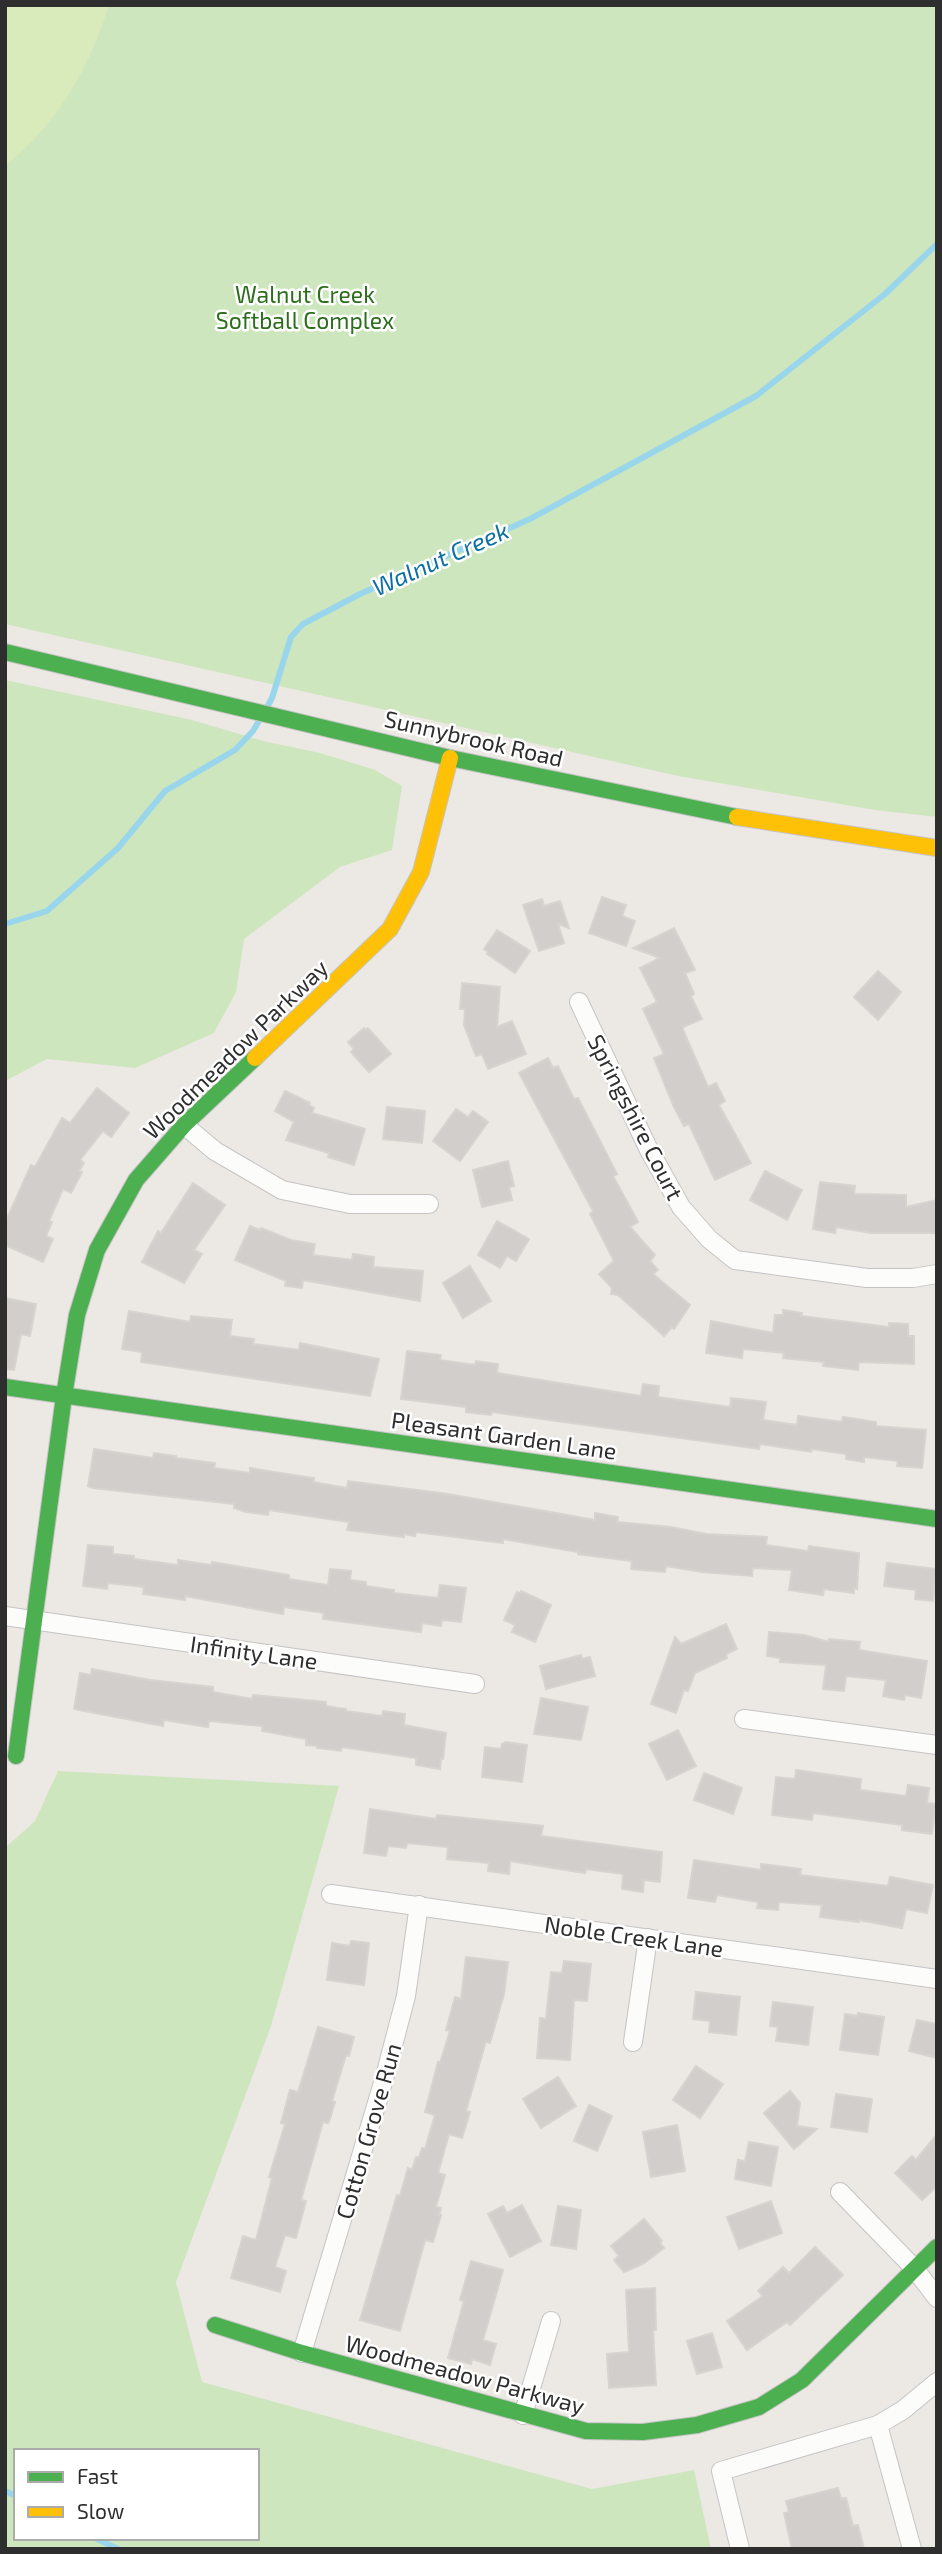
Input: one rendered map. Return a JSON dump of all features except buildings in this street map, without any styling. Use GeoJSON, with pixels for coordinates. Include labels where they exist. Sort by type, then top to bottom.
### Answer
{"type":"FeatureCollection","features":[{"type":"Feature","properties":{"kind":"street","name":"Sunnybrook Road"},"geometry":{"type":"LineString","coordinates":[[5,652],[450,758],[740,818],[937,848]]}},
{"type":"Feature","properties":{"kind":"street","name":"Woodmeadow Parkway"},"geometry":{"type":"LineString","coordinates":[[16,1756],[64,1396],[78,1315],[97,1250],[136,1180],[184,1125],[390,929],[421,872],[450,758]]}},
{"type":"Feature","properties":{"kind":"street","name":"Springshire Court"},"geometry":{"type":"LineString","coordinates":[[579,1002],[648,1148],[681,1207],[709,1239],[735,1260],[867,1278],[913,1278],[937,1274]]}},
{"type":"Feature","properties":{"kind":"street"},"geometry":{"type":"LineString","coordinates":[[184,1125],[215,1151],[282,1190],[350,1204],[429,1204]]}},
{"type":"Feature","properties":{"kind":"street","name":"Pleasant Garden Lane"},"geometry":{"type":"LineString","coordinates":[[5,1387],[937,1519]]}},
{"type":"Feature","properties":{"kind":"street","name":"Infinity Lane"},"geometry":{"type":"LineString","coordinates":[[5,1616],[475,1684]]}},
{"type":"Feature","properties":{"kind":"street"},"geometry":{"type":"LineString","coordinates":[[744,1719],[937,1745]]}},
{"type":"Feature","properties":{"kind":"street","name":"Noble Creek Lane"},"geometry":{"type":"LineString","coordinates":[[331,1894],[937,1979]]}},
{"type":"Feature","properties":{"kind":"street","name":"Cotton Grove Run"},"geometry":{"type":"LineString","coordinates":[[302,2353],[385,2076],[405,1996],[419,1905]]}},
{"type":"Feature","properties":{"kind":"street"},"geometry":{"type":"LineString","coordinates":[[633,2042],[648,1938]]}},
{"type":"Feature","properties":{"kind":"street"},"geometry":{"type":"LineString","coordinates":[[840,2192],[914,2268],[937,2298]]}},
{"type":"Feature","properties":{"kind":"street","name":"Woodmeadow Parkway"},"geometry":{"type":"LineString","coordinates":[[215,2325],[302,2353],[586,2431],[643,2432],[697,2425],[758,2407],[802,2380],[937,2247]]}},
{"type":"Feature","properties":{"kind":"street"},"geometry":{"type":"LineString","coordinates":[[523,2415],[551,2321]]}},
{"type":"Feature","properties":{"kind":"street"},"geometry":{"type":"LineString","coordinates":[[740,2549],[721,2471],[878,2425],[903,2410],[937,2382]]}},
{"type":"Feature","properties":{"kind":"street"},"geometry":{"type":"LineString","coordinates":[[878,2425],[912,2549]]}},
{"type":"Feature","properties":{"kind":"green space","name":"Walnut Creek Softball Complex"},"geometry":{"type":"Polygon","coordinates":[[[5,5],[937,5],[937,817],[875,810],[678,776],[5,624],[5,5]]]}},
{"type":"Feature","properties":{"kind":"green space"},"geometry":{"type":"Polygon","coordinates":[[[5,5],[109,5],[92,51],[69,93],[41,132],[5,166],[5,5]]]}},
{"type":"Feature","properties":{"kind":"green space"},"geometry":{"type":"Polygon","coordinates":[[[5,680],[192,720],[375,770],[402,786],[392,850],[340,867],[244,939],[236,992],[214,1033],[135,1068],[47,1059],[5,1081],[5,680]]]}},
{"type":"Feature","properties":{"kind":"green space"},"geometry":{"type":"Polygon","coordinates":[[[58,1771],[339,1786],[271,2026],[176,2282],[202,2382],[592,2489],[694,2470],[711,2549],[5,2549],[5,1848],[35,1821],[58,1771]]]}},
{"type":"Feature","properties":{"kind":"waterway","name":"Walnut Creek"},"geometry":{"type":"LineString","coordinates":[[266,709],[291,637],[303,624],[360,594],[530,519],[756,396],[885,294],[937,244]]}},
{"type":"Feature","properties":{"kind":"waterway","name":"Walnut Creek"},"geometry":{"type":"LineString","coordinates":[[5,924],[47,911],[118,848],[165,791],[235,750],[260,719]]}},
{"type":"Feature","properties":{"kind":"waterway"},"geometry":{"type":"LineString","coordinates":[[5,2491],[14,2495]]}},
{"type":"Feature","properties":{"kind":"waterway"},"geometry":{"type":"LineString","coordinates":[[99,2540],[118,2549]]}},
{"type":"Feature","properties":{"kind":"traffic: fast"},"geometry":{"type":"LineString","coordinates":[[5,652],[450,758],[737,817]]}},
{"type":"Feature","properties":{"kind":"traffic: fast"},"geometry":{"type":"LineString","coordinates":[[16,1756],[64,1396],[77,1315],[97,1250],[136,1180],[184,1125],[255,1058]]}},
{"type":"Feature","properties":{"kind":"traffic: fast"},"geometry":{"type":"LineString","coordinates":[[5,1387],[937,1519]]}},
{"type":"Feature","properties":{"kind":"traffic: fast"},"geometry":{"type":"LineString","coordinates":[[215,2325],[302,2353],[586,2431],[643,2432],[697,2425],[759,2407],[802,2380],[937,2247]]}},
{"type":"Feature","properties":{"kind":"traffic: slow"},"geometry":{"type":"LineString","coordinates":[[255,1058],[390,929],[421,872],[450,758]]}},
{"type":"Feature","properties":{"kind":"traffic: slow"},"geometry":{"type":"LineString","coordinates":[[737,817],[937,848]]}}]}
